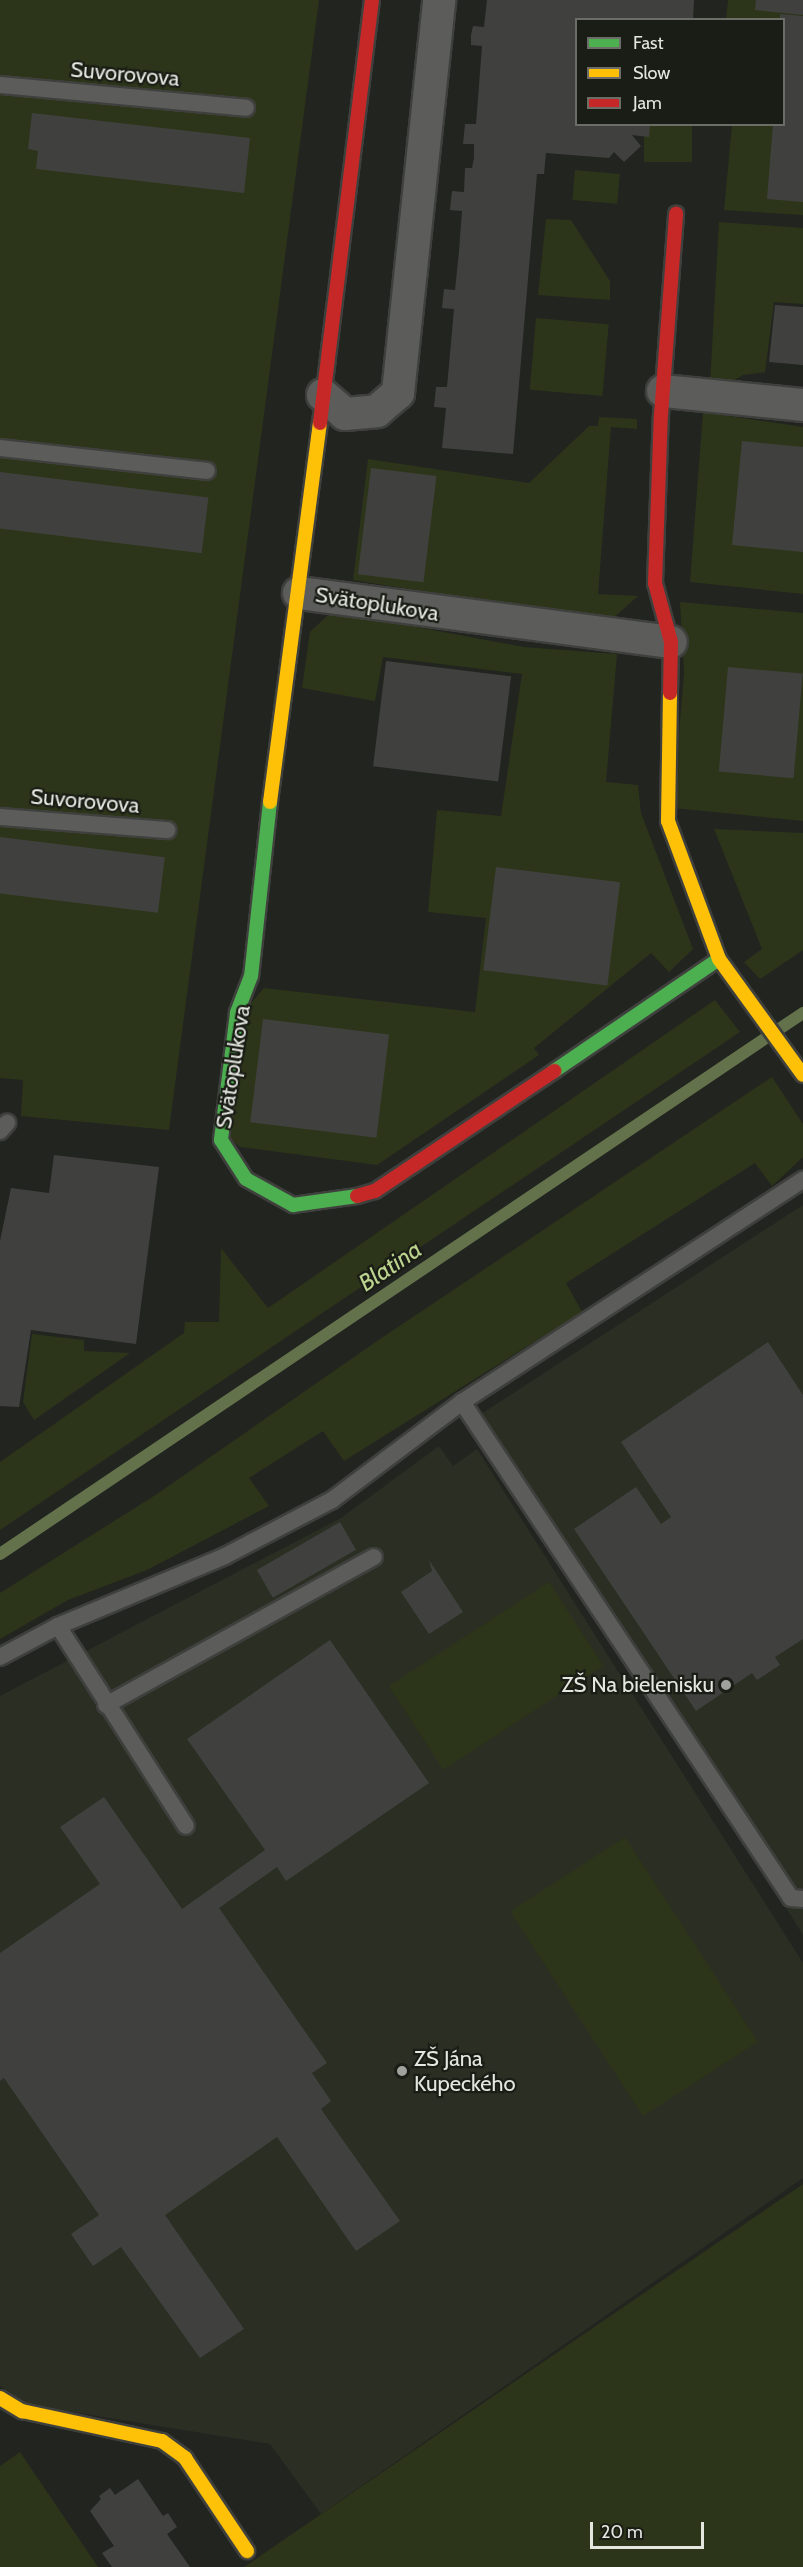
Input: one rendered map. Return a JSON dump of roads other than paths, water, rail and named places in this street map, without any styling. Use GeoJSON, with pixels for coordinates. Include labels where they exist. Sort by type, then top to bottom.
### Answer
{"type":"FeatureCollection","features":[{"type":"Feature","properties":{"kind":"street"},"geometry":{"type":"LineString","coordinates":[[299,593],[372,0]]}},
{"type":"Feature","properties":{"kind":"street"},"geometry":{"type":"LineString","coordinates":[[323,395],[345,414],[376,411],[398,393],[439,0]]}},
{"type":"Feature","properties":{"kind":"street"},"geometry":{"type":"LineString","coordinates":[[676,214],[663,391],[655,583],[671,642],[668,821],[719,959],[799,1070]]}},
{"type":"Feature","properties":{"kind":"street"},"geometry":{"type":"LineString","coordinates":[[663,391],[803,405]]}},
{"type":"Feature","properties":{"kind":"street","name":"Svätoplukova"},"geometry":{"type":"LineString","coordinates":[[671,642],[299,593],[262,856],[251,976],[237,1013],[221,1140],[246,1179],[293,1205],[335,1202],[375,1191],[719,959]]}},
{"type":"Feature","properties":{"kind":"street"},"geometry":{"type":"LineString","coordinates":[[0,2398],[22,2411],[162,2441],[184,2458],[247,2551]]}},
{"type":"Feature","properties":{"kind":"lane","name":"Suvorovova"},"geometry":{"type":"LineString","coordinates":[[0,85],[246,108]]}},
{"type":"Feature","properties":{"kind":"lane"},"geometry":{"type":"LineString","coordinates":[[0,448],[207,471]]}},
{"type":"Feature","properties":{"kind":"lane","name":"Suvorovova"},"geometry":{"type":"LineString","coordinates":[[0,817],[167,830]]}},
{"type":"Feature","properties":{"kind":"lane"},"geometry":{"type":"LineString","coordinates":[[0,1657],[58,1626],[225,1556],[332,1500],[462,1402],[803,1180]]}},
{"type":"Feature","properties":{"kind":"lane"},"geometry":{"type":"LineString","coordinates":[[462,1402],[791,1898],[803,1899]]}},
{"type":"Feature","properties":{"kind":"lane"},"geometry":{"type":"LineString","coordinates":[[106,1705],[374,1557]]}},
{"type":"Feature","properties":{"kind":"lane"},"geometry":{"type":"LineString","coordinates":[[58,1626],[106,1705],[186,1826]]}},
{"type":"Feature","properties":{"kind":"waterway","name":"Blatina"},"geometry":{"type":"LineString","coordinates":[[0,1554],[803,1013]]}},
{"type":"Feature","properties":{"kind":"place","name":"ZŠ Na bielenisku"},"geometry":{"type":"Point","coordinates":[726,1685]}},
{"type":"Feature","properties":{"kind":"place","name":"ZŠ Jána Kupeckého"},"geometry":{"type":"Point","coordinates":[402,2071]}}]}
